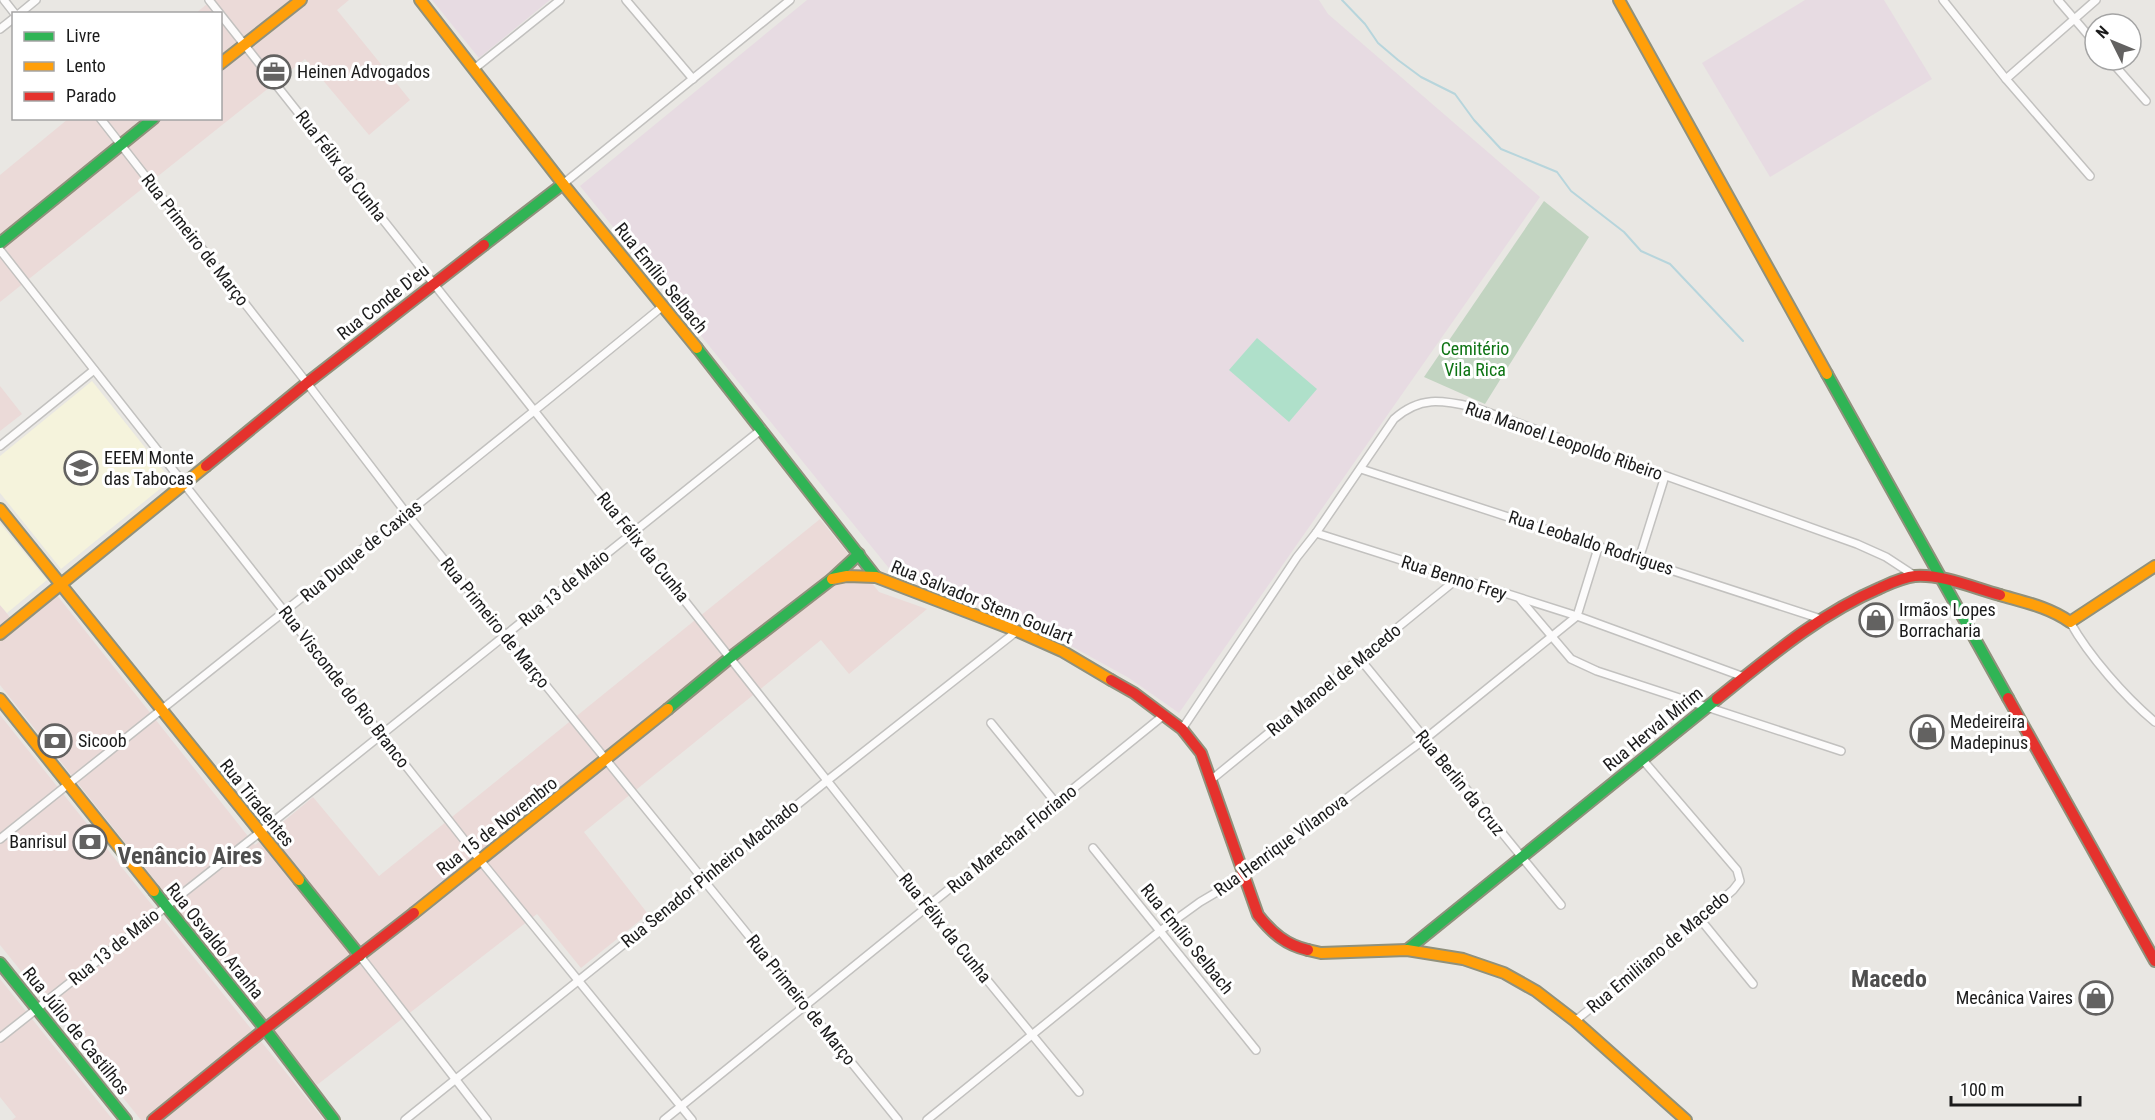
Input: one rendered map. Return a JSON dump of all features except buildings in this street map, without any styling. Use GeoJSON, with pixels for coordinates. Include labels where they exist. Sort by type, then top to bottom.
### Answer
{"type":"FeatureCollection","features":[{"type":"Feature","properties":{"kind":"main road"},"geometry":{"type":"LineString","coordinates":[[222,62],[301,0]]}},
{"type":"Feature","properties":{"kind":"main road","name":"Rua Emílio Selbach"},"geometry":{"type":"LineString","coordinates":[[420,0],[563,184],[762,429],[876,577]]}},
{"type":"Feature","properties":{"kind":"main road"},"geometry":{"type":"LineString","coordinates":[[1620,0],[2155,960]]}},
{"type":"Feature","properties":{"kind":"main road"},"geometry":{"type":"LineString","coordinates":[[0,243],[152,120]]}},
{"type":"Feature","properties":{"kind":"main road","name":"Rua Conde D'eu"},"geometry":{"type":"LineString","coordinates":[[0,634],[307,383],[563,184]]}},
{"type":"Feature","properties":{"kind":"main road","name":"Rua Tiradentes"},"geometry":{"type":"LineString","coordinates":[[0,509],[360,956]]}},
{"type":"Feature","properties":{"kind":"main road","name":"Rua 15 de Novembro"},"geometry":{"type":"LineString","coordinates":[[153,1120],[606,760],[731,657],[832,579],[859,554]]}},
{"type":"Feature","properties":{"kind":"main road"},"geometry":{"type":"LineString","coordinates":[[2070,622],[2155,566]]}},
{"type":"Feature","properties":{"kind":"main road"},"geometry":{"type":"LineString","coordinates":[[832,579],[854,575],[876,577]]}},
{"type":"Feature","properties":{"kind":"main road","name":"Rua Herval Mirim"},"geometry":{"type":"LineString","coordinates":[[1407,950],[1744,677],[1821,619],[1859,597],[1899,580],[1915,576],[1942,579],[2041,607],[2070,622]]}},
{"type":"Feature","properties":{"kind":"main road","name":"Rua Salvador Stenn Goulart"},"geometry":{"type":"LineString","coordinates":[[876,577],[1017,631],[1062,651],[1134,693],[1182,729],[1201,753],[1258,915],[1271,931],[1292,946],[1321,953],[1407,950],[1463,959],[1504,973],[1536,991],[1575,1021],[1686,1120]]}},
{"type":"Feature","properties":{"kind":"main road","name":"Rua Osvaldo Aranha"},"geometry":{"type":"LineString","coordinates":[[0,699],[265,1029],[334,1120]]}},
{"type":"Feature","properties":{"kind":"main road","name":"Rua Júlio de Castilhos"},"geometry":{"type":"LineString","coordinates":[[0,963],[126,1120]]}},
{"type":"Feature","properties":{"kind":"street"},"geometry":{"type":"LineString","coordinates":[[4,0],[15,12]]}},
{"type":"Feature","properties":{"kind":"street"},"geometry":{"type":"LineString","coordinates":[[20,12],[36,0]]}},
{"type":"Feature","properties":{"kind":"street","name":"Rua Félix da Cunha"},"geometry":{"type":"LineString","coordinates":[[210,0],[220,12]]}},
{"type":"Feature","properties":{"kind":"street"},"geometry":{"type":"LineString","coordinates":[[474,69],[560,0]]}},
{"type":"Feature","properties":{"kind":"street"},"geometry":{"type":"LineString","coordinates":[[626,0],[693,79]]}},
{"type":"Feature","properties":{"kind":"street","name":"Rua Conde D'eu"},"geometry":{"type":"LineString","coordinates":[[563,184],[790,0]]}},
{"type":"Feature","properties":{"kind":"street"},"geometry":{"type":"LineString","coordinates":[[1943,0],[2006,79],[2090,176]]}},
{"type":"Feature","properties":{"kind":"street"},"geometry":{"type":"LineString","coordinates":[[2058,0],[2083,29]]}},
{"type":"Feature","properties":{"kind":"street"},"geometry":{"type":"LineString","coordinates":[[2006,79],[2096,0]]}},
{"type":"Feature","properties":{"kind":"street","name":"Rua Félix da Cunha"},"geometry":{"type":"LineString","coordinates":[[222,14],[928,908],[1079,1092]]}},
{"type":"Feature","properties":{"kind":"street"},"geometry":{"type":"LineString","coordinates":[[0,29],[12,20]]}},
{"type":"Feature","properties":{"kind":"street"},"geometry":{"type":"LineString","coordinates":[[2121,72],[2146,101]]}},
{"type":"Feature","properties":{"kind":"street","name":"Rua Primeiro de Março"},"geometry":{"type":"LineString","coordinates":[[102,120],[407,514],[898,1120]]}},
{"type":"Feature","properties":{"kind":"street","name":"Rua Visconde do Rio Branco"},"geometry":{"type":"LineString","coordinates":[[0,250],[480,860],[692,1120]]}},
{"type":"Feature","properties":{"kind":"street","name":"Rua Duque de Caxias"},"geometry":{"type":"LineString","coordinates":[[0,839],[663,306]]}},
{"type":"Feature","properties":{"kind":"street"},"geometry":{"type":"LineString","coordinates":[[0,446],[94,370]]}},
{"type":"Feature","properties":{"kind":"street","name":"Rua Manoel Leopoldo Ribeiro"},"geometry":{"type":"LineString","coordinates":[[1182,729],[1297,557],[1394,419],[1406,408],[1421,402],[1446,401],[1473,407],[1857,544],[1886,557],[1915,576]]}},
{"type":"Feature","properties":{"kind":"street","name":"Rua 13 de Maio"},"geometry":{"type":"LineString","coordinates":[[0,1038],[260,833],[762,429]]}},
{"type":"Feature","properties":{"kind":"street","name":"Rua Leobaldo Rodrigues"},"geometry":{"type":"LineString","coordinates":[[1361,469],[1821,619]]}},
{"type":"Feature","properties":{"kind":"street"},"geometry":{"type":"LineString","coordinates":[[1639,559],[1665,476]]}},
{"type":"Feature","properties":{"kind":"street","name":"Rua Benno Frey"},"geometry":{"type":"LineString","coordinates":[[1316,533],[1520,599],[1571,659],[1596,670],[1841,751]]}},
{"type":"Feature","properties":{"kind":"street"},"geometry":{"type":"LineString","coordinates":[[1577,616],[1599,545]]}},
{"type":"Feature","properties":{"kind":"street","name":"Rua Manoel de Macedo"},"geometry":{"type":"LineString","coordinates":[[1211,780],[1457,579]]}},
{"type":"Feature","properties":{"kind":"street"},"geometry":{"type":"LineString","coordinates":[[1520,599],[1577,616],[1744,677]]}},
{"type":"Feature","properties":{"kind":"street","name":"Rua Henrique Vilanova"},"geometry":{"type":"LineString","coordinates":[[927,1120],[1160,931],[1200,902],[1244,876],[1425,739],[1577,616]]}},
{"type":"Feature","properties":{"kind":"street"},"geometry":{"type":"LineString","coordinates":[[2070,622],[2080,640],[2135,704],[2155,722]]}},
{"type":"Feature","properties":{"kind":"street","name":"Rua Senador Pinheiro Machado"},"geometry":{"type":"LineString","coordinates":[[405,1120],[1017,631]]}},
{"type":"Feature","properties":{"kind":"street","name":"Rua Berlin da Cruz"},"geometry":{"type":"LineString","coordinates":[[1360,659],[1561,905]]}},
{"type":"Feature","properties":{"kind":"street","name":"Rua Marechar Floriano"},"geometry":{"type":"LineString","coordinates":[[664,1120],[1164,715]]}},
{"type":"Feature","properties":{"kind":"street"},"geometry":{"type":"LineString","coordinates":[[991,723],[1056,803]]}},
{"type":"Feature","properties":{"kind":"street","name":"Rua Emiliiano de Macedo"},"geometry":{"type":"LineString","coordinates":[[1575,1021],[1700,919],[1740,881],[1737,870],[1642,759]]}},
{"type":"Feature","properties":{"kind":"street","name":"Rua Emílio Selbach"},"geometry":{"type":"LineString","coordinates":[[1093,848],[1256,1050]]}},
{"type":"Feature","properties":{"kind":"street"},"geometry":{"type":"LineString","coordinates":[[1700,919],[1753,984]]}},
{"type":"Feature","properties":{"kind":"street","name":"Rua Tiradentes"},"geometry":{"type":"LineString","coordinates":[[360,956],[487,1120]]}},
{"type":"Feature","properties":{"kind":"shaded area"},"geometry":{"type":"Polygon","coordinates":[[[212,0],[349,0],[337,10],[410,100],[369,135],[305,59],[0,302],[0,175],[67,120],[222,120],[222,12],[197,12],[212,0]]]}},
{"type":"Feature","properties":{"kind":"shaded area"},"geometry":{"type":"Polygon","coordinates":[[[432,0],[550,0],[479,58],[432,0]]]}},
{"type":"Feature","properties":{"kind":"shaded area"},"geometry":{"type":"Polygon","coordinates":[[[807,0],[1319,0],[1328,14],[1540,197],[1179,713],[1129,678],[1053,636],[1003,614],[892,572],[580,186],[807,0]]]}},
{"type":"Feature","properties":{"kind":"shaded area"},"geometry":{"type":"Polygon","coordinates":[[[1805,0],[1884,0],[1932,79],[1770,177],[1702,63],[1805,0]]]}},
{"type":"Feature","properties":{"kind":"shaded area","name":"EEEM Monte das Tabocas"},"geometry":{"type":"Polygon","coordinates":[[[92,381],[171,480],[61,569],[0,493],[0,456],[92,381]]]}},
{"type":"Feature","properties":{"kind":"shaded area"},"geometry":{"type":"Polygon","coordinates":[[[0,386],[22,414],[0,431],[0,386]]]}},
{"type":"Feature","properties":{"kind":"shaded area"},"geometry":{"type":"Polygon","coordinates":[[[820,519],[879,592],[927,609],[849,674],[821,640],[584,832],[648,914],[581,968],[537,914],[317,1085],[0,685],[0,605],[17,626],[56,594],[255,845],[313,797],[379,876],[820,519]]]}},
{"type":"Feature","properties":{"kind":"shaded area"},"geometry":{"type":"Polygon","coordinates":[[[0,523],[47,580],[7,613],[0,605],[0,523]]]}},
{"type":"Feature","properties":{"kind":"shaded area"},"geometry":{"type":"Polygon","coordinates":[[[0,715],[324,1120],[141,1120],[0,945],[0,715]]]}},
{"type":"Feature","properties":{"kind":"shaded area"},"geometry":{"type":"Polygon","coordinates":[[[0,979],[113,1120],[12,1120],[16,1117],[0,1097],[0,979]]]}},
{"type":"Feature","properties":{"kind":"green space","name":"Cemitério Vila Rica"},"geometry":{"type":"Polygon","coordinates":[[[1544,201],[1589,237],[1485,404],[1424,377],[1544,201]]]}},
{"type":"Feature","properties":{"kind":"green space"},"geometry":{"type":"Polygon","coordinates":[[[1257,338],[1317,389],[1289,422],[1229,370],[1257,338]]]}},
{"type":"Feature","properties":{"kind":"waterway"},"geometry":{"type":"LineString","coordinates":[[1342,0],[1365,24],[1378,43],[1398,60],[1421,77],[1455,94],[1474,120],[1501,149],[1557,172],[1571,191],[1624,232],[1641,251],[1670,264],[1743,341]]}},
{"type":"Feature","properties":{"kind":"traffic: fast"},"geometry":{"type":"LineString","coordinates":[[0,243],[152,120]]}},
{"type":"Feature","properties":{"kind":"traffic: fast"},"geometry":{"type":"LineString","coordinates":[[484,245],[563,184]]}},
{"type":"Feature","properties":{"kind":"traffic: fast"},"geometry":{"type":"LineString","coordinates":[[697,348],[876,577]]}},
{"type":"Feature","properties":{"kind":"traffic: fast"},"geometry":{"type":"LineString","coordinates":[[1827,374],[2008,698]]}},
{"type":"Feature","properties":{"kind":"traffic: fast"},"geometry":{"type":"LineString","coordinates":[[668,709],[832,579],[859,554]]}},
{"type":"Feature","properties":{"kind":"traffic: fast"},"geometry":{"type":"LineString","coordinates":[[1407,950],[1717,699]]}},
{"type":"Feature","properties":{"kind":"traffic: fast"},"geometry":{"type":"LineString","coordinates":[[299,880],[360,956]]}},
{"type":"Feature","properties":{"kind":"traffic: fast"},"geometry":{"type":"LineString","coordinates":[[154,891],[265,1029],[334,1120]]}},
{"type":"Feature","properties":{"kind":"traffic: fast"},"geometry":{"type":"LineString","coordinates":[[0,963],[126,1120]]}},
{"type":"Feature","properties":{"kind":"traffic: slow"},"geometry":{"type":"LineString","coordinates":[[222,62],[301,0]]}},
{"type":"Feature","properties":{"kind":"traffic: slow"},"geometry":{"type":"LineString","coordinates":[[420,0],[563,184],[697,348]]}},
{"type":"Feature","properties":{"kind":"traffic: slow"},"geometry":{"type":"LineString","coordinates":[[1619,0],[1827,374]]}},
{"type":"Feature","properties":{"kind":"traffic: slow"},"geometry":{"type":"LineString","coordinates":[[0,634],[206,466]]}},
{"type":"Feature","properties":{"kind":"traffic: slow"},"geometry":{"type":"LineString","coordinates":[[0,509],[299,880]]}},
{"type":"Feature","properties":{"kind":"traffic: slow"},"geometry":{"type":"LineString","coordinates":[[2000,595],[2045,609],[2070,622],[2155,566]]}},
{"type":"Feature","properties":{"kind":"traffic: slow"},"geometry":{"type":"LineString","coordinates":[[832,579],[847,576],[876,577],[1017,631],[1062,651],[1111,680]]}},
{"type":"Feature","properties":{"kind":"traffic: slow"},"geometry":{"type":"LineString","coordinates":[[0,699],[154,891]]}},
{"type":"Feature","properties":{"kind":"traffic: slow"},"geometry":{"type":"LineString","coordinates":[[414,913],[668,709]]}},
{"type":"Feature","properties":{"kind":"traffic: slow"},"geometry":{"type":"LineString","coordinates":[[1308,950],[1321,953],[1407,950],[1463,959],[1504,973],[1536,991],[1575,1021],[1686,1120]]}},
{"type":"Feature","properties":{"kind":"traffic: jam"},"geometry":{"type":"LineString","coordinates":[[206,466],[307,383],[484,245]]}},
{"type":"Feature","properties":{"kind":"traffic: jam"},"geometry":{"type":"LineString","coordinates":[[1717,699],[1815,624],[1897,580],[1915,576],[1936,577],[2000,595]]}},
{"type":"Feature","properties":{"kind":"traffic: jam"},"geometry":{"type":"LineString","coordinates":[[1111,680],[1134,693],[1182,729],[1201,753],[1258,915],[1280,937],[1308,950]]}},
{"type":"Feature","properties":{"kind":"traffic: jam"},"geometry":{"type":"LineString","coordinates":[[2008,698],[2155,961]]}},
{"type":"Feature","properties":{"kind":"traffic: jam"},"geometry":{"type":"LineString","coordinates":[[153,1120],[414,913]]}},
{"type":"Feature","properties":{"kind":"place","name":"Heinen Advogados"},"geometry":{"type":"Point","coordinates":[274,72]}},
{"type":"Feature","properties":{"kind":"place","name":"EEEM Monte das Tabocas"},"geometry":{"type":"Point","coordinates":[81,468]}},
{"type":"Feature","properties":{"kind":"place","name":"Irmãos Lopes Borracharia"},"geometry":{"type":"Point","coordinates":[1876,620]}},
{"type":"Feature","properties":{"kind":"place","name":"Medeireira Madepinus"},"geometry":{"type":"Point","coordinates":[1927,732]}},
{"type":"Feature","properties":{"kind":"place","name":"Sicoob"},"geometry":{"type":"Point","coordinates":[55,741]}},
{"type":"Feature","properties":{"kind":"place","name":"Banrisul"},"geometry":{"type":"Point","coordinates":[90,842]}},
{"type":"Feature","properties":{"kind":"place","name":"Mecânica Vaires"},"geometry":{"type":"Point","coordinates":[2096,998]}},
{"type":"Feature","properties":{"kind":"district","name":"Venâncio Aires"},"geometry":{"type":"Point","coordinates":[190,856]}},
{"type":"Feature","properties":{"kind":"district","name":"Macedo"},"geometry":{"type":"Point","coordinates":[1889,979]}}]}
